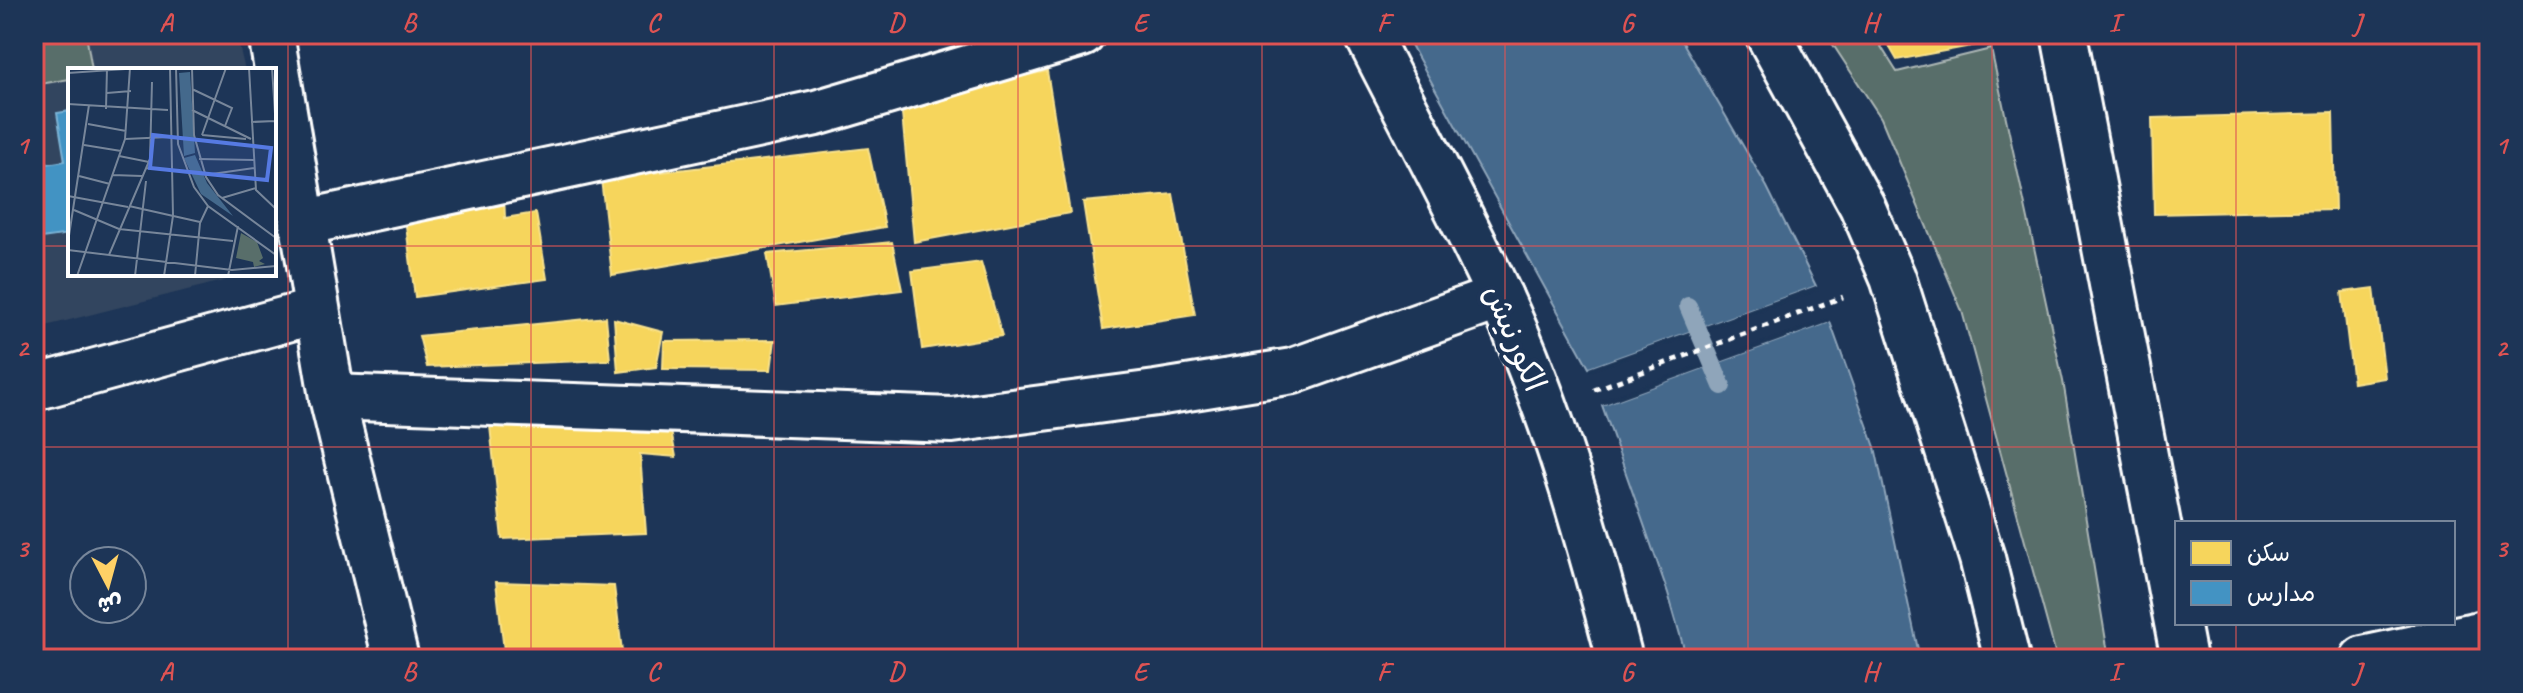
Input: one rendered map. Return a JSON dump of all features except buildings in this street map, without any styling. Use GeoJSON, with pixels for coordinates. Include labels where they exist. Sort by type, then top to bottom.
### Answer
{"type":"FeatureCollection","features":[{"type":"Feature","properties":{"kind":"street"},"geometry":{"type":"LineString","coordinates":[[271,34],[332,397],[396,659]]}},
{"type":"Feature","properties":{"kind":"street"},"geometry":{"type":"LineString","coordinates":[[302,223],[816,113],[1082,34]]}},
{"type":"Feature","properties":{"kind":"street","name":"الكورنيش"},"geometry":{"type":"LineString","coordinates":[[1367,34],[1500,297],[1545,409],[1598,577],[1620,659]]}},
{"type":"Feature","properties":{"kind":"street"},"geometry":{"type":"LineString","coordinates":[[1768,34],[1862,206],[1893,278],[1982,558],[2007,659]]}},
{"type":"Feature","properties":{"kind":"street"},"geometry":{"type":"LineString","coordinates":[[2064,34],[2175,612]]}},
{"type":"Feature","properties":{"kind":"street"},"geometry":{"type":"LineString","coordinates":[[332,397],[952,420],[1293,371],[1500,297]]}},
{"type":"Feature","properties":{"kind":"street"},"geometry":{"type":"LineString","coordinates":[[34,388],[316,311]]}},
{"type":"Feature","properties":{"kind":"street"},"geometry":{"type":"LineString","coordinates":[[2177,625],[2184,659]]}},
{"type":"Feature","properties":{"kind":"street"},"geometry":{"type":"LineString","coordinates":[[2363,659],[2489,632]]}},
{"type":"Feature","properties":{"kind":"path"},"geometry":{"type":"LineString","coordinates":[[1597,390],[1823,304]]}},
{"type":"Feature","properties":{"kind":"shaded area"},"geometry":{"type":"Polygon","coordinates":[[[34,34],[236,34],[244,68],[68,68],[68,276],[242,276],[34,329],[34,34]]]}},
{"type":"Feature","properties":{"kind":"shaded area"},"geometry":{"type":"Polygon","coordinates":[[[1405,34],[1678,34],[1767,187],[1816,286],[1589,368],[1405,34]]]}},
{"type":"Feature","properties":{"kind":"shaded area"},"geometry":{"type":"Polygon","coordinates":[[[1830,322],[1875,447],[1920,659],[1687,659],[1668,593],[1602,405],[1830,322]]]}},
{"type":"Feature","properties":{"kind":"green space"},"geometry":{"type":"Polygon","coordinates":[[[34,34],[86,34],[92,68],[68,68],[68,79],[34,85],[34,34]]]}},
{"type":"Feature","properties":{"kind":"green space"},"geometry":{"type":"Polygon","coordinates":[[[1826,34],[1873,34],[1897,72],[1991,49],[2063,381],[2109,659],[2057,659],[1962,311],[1881,118],[1826,34]]]}},
{"type":"Feature","properties":{"kind":"pier"},"geometry":{"type":"Polygon","coordinates":[[[1816,286],[1818,290],[1590,371],[1589,368],[1816,286]]]}},
{"type":"Feature","properties":{"kind":"pier"},"geometry":{"type":"Polygon","coordinates":[[[1828,319],[1830,322],[1602,405],[1601,401],[1828,319]]]}},
{"type":"Feature","properties":{"kind":"waterway"},"geometry":{"type":"LineString","coordinates":[[1688,306],[1722,386]]}}]}
